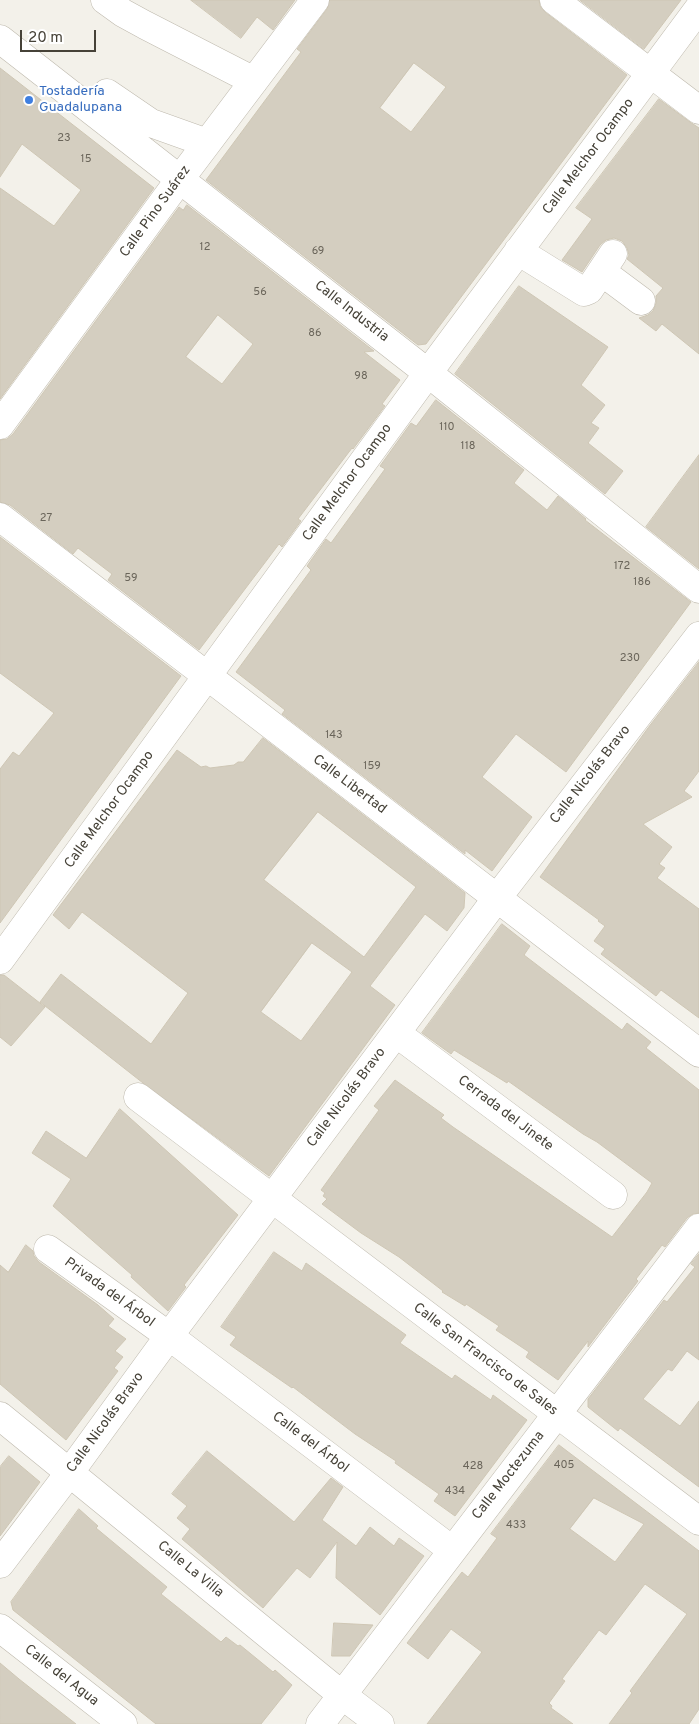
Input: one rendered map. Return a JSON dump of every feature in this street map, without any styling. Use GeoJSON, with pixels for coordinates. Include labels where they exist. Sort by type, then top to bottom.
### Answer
{"type":"FeatureCollection","features":[{"type":"Feature","properties":{"kind":"street"},"geometry":{"type":"LineString","coordinates":[[105,0],[145,25],[254,81]]}},
{"type":"Feature","properties":{"kind":"street","name":"Calle Pino Suárez"},"geometry":{"type":"LineString","coordinates":[[0,425],[180,179],[315,0]]}},
{"type":"Feature","properties":{"kind":"street"},"geometry":{"type":"LineString","coordinates":[[554,0],[699,110]]}},
{"type":"Feature","properties":{"kind":"street","name":"Calle Melchor Ocampo"},"geometry":{"type":"LineString","coordinates":[[0,960],[428,373],[699,8]]}},
{"type":"Feature","properties":{"kind":"street","name":"Calle Industria"},"geometry":{"type":"LineString","coordinates":[[0,39],[142,133],[180,179],[428,373],[699,589]]}},
{"type":"Feature","properties":{"kind":"street"},"geometry":{"type":"LineString","coordinates":[[107,92],[142,133],[207,143]]}},
{"type":"Feature","properties":{"kind":"street"},"geometry":{"type":"LineString","coordinates":[[518,251],[584,292],[589,290],[608,263],[641,301]]}},
{"type":"Feature","properties":{"kind":"street","name":"Calle Libertad"},"geometry":{"type":"LineString","coordinates":[[0,517],[699,1053]]}},
{"type":"Feature","properties":{"kind":"street","name":"Calle Nicolás Bravo"},"geometry":{"type":"LineString","coordinates":[[0,1564],[497,898],[699,636]]}},
{"type":"Feature","properties":{"kind":"street","name":"Cerrada del Jinete"},"geometry":{"type":"LineString","coordinates":[[396,1033],[613,1195]]}},
{"type":"Feature","properties":{"kind":"street","name":"Calle San Francisco de Sales"},"geometry":{"type":"LineString","coordinates":[[138,1097],[699,1520]]}},
{"type":"Feature","properties":{"kind":"street","name":"Calle Moctezuma"},"geometry":{"type":"LineString","coordinates":[[320,1724],[699,1228]]}},
{"type":"Feature","properties":{"kind":"street","name":"Privada del Árbol"},"geometry":{"type":"LineString","coordinates":[[48,1249],[169,1336]]}},
{"type":"Feature","properties":{"kind":"street","name":"Calle del Árbol"},"geometry":{"type":"LineString","coordinates":[[169,1336],[452,1550]]}},
{"type":"Feature","properties":{"kind":"street","name":"Calle La Villa"},"geometry":{"type":"LineString","coordinates":[[0,1416],[380,1724]]}},
{"type":"Feature","properties":{"kind":"street","name":"Calle del Agua"},"geometry":{"type":"LineString","coordinates":[[0,1628],[123,1724]]}},
{"type":"Feature","properties":{"kind":"building"},"geometry":{"type":"Polygon","coordinates":[[[191,0],[295,0],[273,30],[257,17],[241,38],[191,0]]]}},
{"type":"Feature","properties":{"kind":"building"},"geometry":{"type":"Polygon","coordinates":[[[330,0],[539,0],[540,6],[545,12],[627,75],[426,344],[418,345],[206,180],[301,52],[297,49],[327,9],[330,0]],[[414,63],[380,108],[411,132],[446,87],[414,63]]]}},
{"type":"Feature","properties":{"kind":"building"},"geometry":{"type":"Polygon","coordinates":[[[580,0],[681,0],[644,49],[580,0]]]}},
{"type":"Feature","properties":{"kind":"building"},"geometry":{"type":"Polygon","coordinates":[[[0,68],[154,188],[0,399],[0,188],[54,226],[81,190],[22,144],[0,177],[0,68]]]}},
{"type":"Feature","properties":{"kind":"building"},"geometry":{"type":"Polygon","coordinates":[[[659,99],[699,128],[699,354],[662,324],[656,331],[639,318],[653,311],[656,296],[663,288],[627,259],[629,255],[622,241],[614,238],[606,240],[600,245],[582,272],[562,260],[592,219],[576,208],[659,99]]]}},
{"type":"Feature","properties":{"kind":"building"},"geometry":{"type":"Polygon","coordinates":[[[187,205],[374,351],[364,352],[400,380],[382,404],[385,406],[298,519],[301,521],[282,547],[279,544],[199,650],[108,580],[112,574],[78,548],[73,554],[10,505],[0,502],[0,440],[7,439],[13,434],[179,207],[183,210],[187,205]],[[218,315],[186,357],[222,384],[253,344],[218,315]]]}},
{"type":"Feature","properties":{"kind":"building"},"geometry":{"type":"Polygon","coordinates":[[[519,286],[608,347],[581,385],[605,405],[591,423],[599,428],[588,443],[623,471],[605,494],[455,374],[519,286]]]}},
{"type":"Feature","properties":{"kind":"building"},"geometry":{"type":"Polygon","coordinates":[[[436,400],[524,470],[514,483],[547,510],[558,496],[585,520],[691,602],[566,772],[516,734],[482,777],[532,817],[492,871],[465,850],[465,854],[282,714],[285,710],[236,672],[311,570],[307,566],[326,539],[331,543],[385,469],[380,466],[411,423],[416,426],[436,400]]]}},
{"type":"Feature","properties":{"kind":"building"},"geometry":{"type":"Polygon","coordinates":[[[699,455],[699,569],[646,527],[699,455]]]}},
{"type":"Feature","properties":{"kind":"building"},"geometry":{"type":"Polygon","coordinates":[[[0,537],[181,676],[0,923],[0,769],[13,752],[19,756],[54,713],[0,673],[0,537]]]}},
{"type":"Feature","properties":{"kind":"building"},"geometry":{"type":"Polygon","coordinates":[[[699,662],[699,771],[684,791],[692,797],[643,824],[672,847],[659,864],[665,868],[657,878],[699,909],[699,1018],[661,990],[656,996],[601,954],[605,949],[594,941],[605,926],[540,877],[648,728],[699,662]]]}},
{"type":"Feature","properties":{"kind":"building"},"geometry":{"type":"Polygon","coordinates":[[[263,738],[465,893],[464,908],[447,931],[425,914],[370,986],[395,1005],[269,1176],[143,1083],[40,1002],[61,974],[151,1044],[188,993],[82,912],[69,929],[53,915],[177,750],[201,767],[206,766],[210,768],[243,762],[263,738]],[[318,812],[264,880],[364,957],[416,887],[318,812]],[[312,943],[261,1012],[301,1041],[352,972],[312,943]]]}},
{"type":"Feature","properties":{"kind":"building"},"geometry":{"type":"Polygon","coordinates":[[[502,924],[530,946],[524,955],[622,1030],[627,1023],[651,1042],[646,1048],[699,1090],[699,1213],[687,1218],[665,1247],[662,1245],[636,1279],[638,1281],[588,1347],[588,1341],[558,1380],[526,1357],[529,1352],[496,1330],[499,1326],[466,1304],[465,1306],[442,1292],[399,1257],[361,1233],[322,1204],[327,1199],[323,1196],[325,1193],[321,1190],[379,1110],[374,1106],[395,1080],[444,1115],[441,1118],[453,1127],[612,1237],[647,1192],[652,1183],[597,1142],[508,1081],[507,1083],[454,1050],[451,1054],[422,1033],[502,924]]]}},
{"type":"Feature","properties":{"kind":"building"},"geometry":{"type":"Polygon","coordinates":[[[0,975],[4,975],[45,1007],[11,1046],[0,1037],[0,975]]]}},
{"type":"Feature","properties":{"kind":"building"},"geometry":{"type":"Polygon","coordinates":[[[120,1109],[238,1215],[184,1285],[186,1287],[168,1311],[131,1277],[132,1275],[53,1206],[71,1179],[32,1153],[46,1131],[86,1158],[120,1109]]]}},
{"type":"Feature","properties":{"kind":"building"},"geometry":{"type":"Polygon","coordinates":[[[26,1245],[33,1251],[34,1256],[39,1262],[114,1319],[108,1326],[126,1339],[115,1351],[123,1357],[114,1368],[118,1371],[66,1440],[0,1384],[0,1265],[8,1272],[26,1245]]]}},
{"type":"Feature","properties":{"kind":"building"},"geometry":{"type":"Polygon","coordinates":[[[274,1252],[302,1271],[306,1263],[406,1335],[400,1343],[452,1379],[455,1375],[491,1400],[493,1395],[527,1420],[455,1516],[434,1501],[439,1494],[395,1463],[396,1461],[355,1434],[293,1387],[230,1345],[236,1337],[221,1327],[274,1252]]]}},
{"type":"Feature","properties":{"kind":"building"},"geometry":{"type":"Polygon","coordinates":[[[699,1254],[699,1360],[687,1351],[672,1371],[668,1369],[643,1399],[680,1426],[699,1401],[699,1487],[620,1428],[618,1431],[588,1407],[588,1399],[664,1300],[667,1302],[695,1267],[691,1264],[699,1254]]]}},
{"type":"Feature","properties":{"kind":"building"},"geometry":{"type":"Polygon","coordinates":[[[559,1445],[699,1551],[699,1709],[689,1724],[609,1724],[632,1693],[630,1691],[687,1614],[645,1584],[606,1635],[599,1630],[562,1679],[565,1681],[549,1703],[552,1706],[551,1708],[573,1724],[427,1724],[482,1652],[451,1629],[428,1659],[407,1643],[462,1572],[468,1577],[497,1538],[491,1534],[559,1445]],[[594,1498],[570,1529],[615,1562],[644,1524],[594,1498]]]}},
{"type":"Feature","properties":{"kind":"building"},"geometry":{"type":"Polygon","coordinates":[[[207,1451],[294,1522],[331,1478],[343,1487],[322,1520],[356,1546],[370,1527],[394,1546],[399,1538],[424,1556],[380,1615],[336,1578],[337,1542],[310,1578],[297,1568],[263,1608],[182,1539],[190,1529],[177,1518],[187,1506],[172,1494],[207,1451]]]}},
{"type":"Feature","properties":{"kind":"building"},"geometry":{"type":"Polygon","coordinates":[[[9,1456],[40,1482],[0,1536],[0,1467],[9,1456]]]}},
{"type":"Feature","properties":{"kind":"building"},"geometry":{"type":"Polygon","coordinates":[[[79,1509],[98,1526],[96,1528],[167,1587],[161,1594],[221,1642],[226,1637],[238,1646],[240,1645],[273,1672],[275,1670],[292,1685],[261,1724],[156,1724],[13,1610],[11,1602],[79,1509]]]}},
{"type":"Feature","properties":{"kind":"building"},"geometry":{"type":"Polygon","coordinates":[[[334,1623],[373,1625],[350,1656],[332,1656],[334,1623]]]}},
{"type":"Feature","properties":{"kind":"building"},"geometry":{"type":"Polygon","coordinates":[[[0,1663],[19,1679],[76,1724],[0,1724],[0,1663]]]}},
{"type":"Feature","properties":{"kind":"place","name":"Tostadería Guadalupana"},"geometry":{"type":"Point","coordinates":[29,100]}}]}
